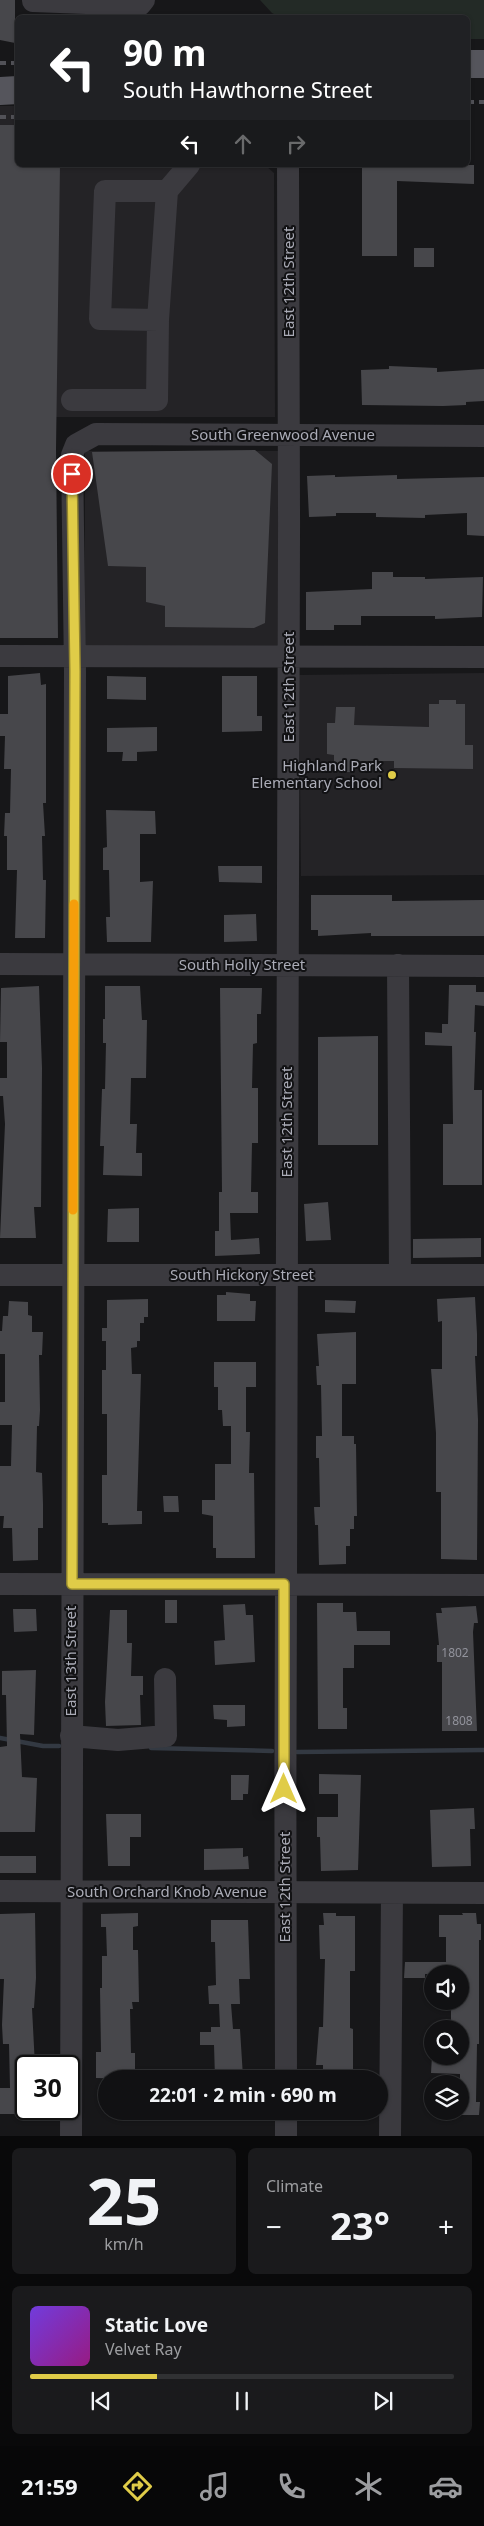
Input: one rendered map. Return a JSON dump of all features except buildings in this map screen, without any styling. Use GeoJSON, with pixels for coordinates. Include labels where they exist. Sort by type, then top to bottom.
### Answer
{"type":"FeatureCollection","features":[{"type":"Feature","properties":{"kind":"main road"},"geometry":{"type":"LineString","coordinates":[[470,64],[484,64]]}},
{"type":"Feature","properties":{"kind":"main road"},"geometry":{"type":"LineString","coordinates":[[0,91],[15,90]]}},
{"type":"Feature","properties":{"kind":"street"},"geometry":{"type":"LineString","coordinates":[[33,6],[140,5],[144,0]]}},
{"type":"Feature","properties":{"kind":"street"},"geometry":{"type":"LineString","coordinates":[[72,400],[157,400],[158,320],[167,191],[187,167]]}},
{"type":"Feature","properties":{"kind":"street","name":"East 12th Street"},"geometry":{"type":"LineString","coordinates":[[286,2070],[284,1584],[290,436],[288,167]]}},
{"type":"Feature","properties":{"kind":"street"},"geometry":{"type":"LineString","coordinates":[[158,320],[100,318],[105,191],[167,191]]}},
{"type":"Feature","properties":{"kind":"street","name":"South Greenwood Avenue"},"geometry":{"type":"LineString","coordinates":[[82,440],[96,434],[484,436]]}},
{"type":"Feature","properties":{"kind":"street","name":"East 13th Street"},"geometry":{"type":"LineString","coordinates":[[72,2136],[71,1736],[75,656],[72,455],[76,445],[82,440]]}},
{"type":"Feature","properties":{"kind":"street"},"geometry":{"type":"LineString","coordinates":[[0,656],[484,656]]}},
{"type":"Feature","properties":{"kind":"street","name":"South Holly Street"},"geometry":{"type":"LineString","coordinates":[[0,964],[484,966]]}},
{"type":"Feature","properties":{"kind":"street"},"geometry":{"type":"LineString","coordinates":[[398,965],[400,1275]]}},
{"type":"Feature","properties":{"kind":"street","name":"South Hickory Street"},"geometry":{"type":"LineString","coordinates":[[0,1275],[484,1276]]}},
{"type":"Feature","properties":{"kind":"street"},"geometry":{"type":"LineString","coordinates":[[0,1584],[484,1585]]}},
{"type":"Feature","properties":{"kind":"street"},"geometry":{"type":"LineString","coordinates":[[71,1736],[118,1740],[166,1736],[165,1679]]}},
{"type":"Feature","properties":{"kind":"street","name":"South Orchard Knob Avenue"},"geometry":{"type":"LineString","coordinates":[[0,1891],[484,1893]]}},
{"type":"Feature","properties":{"kind":"street"},"geometry":{"type":"LineString","coordinates":[[390,2136],[392,1893]]}},
{"type":"Feature","properties":{"kind":"street"},"geometry":{"type":"LineString","coordinates":[[286,2120],[286,2136]]}},
{"type":"Feature","properties":{"kind":"shaded area"},"geometry":{"type":"Polygon","coordinates":[[[260,0],[484,0],[484,39],[470,39],[470,15],[276,15],[260,0]]]}},
{"type":"Feature","properties":{"kind":"shaded area"},"geometry":{"type":"Polygon","coordinates":[[[0,106],[15,106],[15,167],[267,167],[274,173],[275,417],[0,417],[0,106]]]}},
{"type":"Feature","properties":{"kind":"shaded area"},"geometry":{"type":"Polygon","coordinates":[[[85,451],[279,451],[279,650],[85,650],[85,451]]]}},
{"type":"Feature","properties":{"kind":"shaded area","name":"Highland Park Elementary School"},"geometry":{"type":"Polygon","coordinates":[[[484,673],[484,875],[301,876],[299,675],[484,673]]]}},
{"type":"Feature","properties":{"kind":"waterway"},"geometry":{"type":"LineString","coordinates":[[0,1738],[43,1746],[59,1746]]}},
{"type":"Feature","properties":{"kind":"waterway"},"geometry":{"type":"LineString","coordinates":[[151,1748],[272,1751]]}},
{"type":"Feature","properties":{"kind":"waterway"},"geometry":{"type":"LineString","coordinates":[[297,1752],[484,1750]]}},
{"type":"Feature","properties":{"kind":"railway"},"geometry":{"type":"LineString","coordinates":[[0,63],[15,63]]}},
{"type":"Feature","properties":{"kind":"railway"},"geometry":{"type":"LineString","coordinates":[[470,102],[484,102]]}},
{"type":"Feature","properties":{"kind":"railway"},"geometry":{"type":"LineString","coordinates":[[0,117],[15,117]]}},
{"type":"Feature","properties":{"kind":"slow traffic"},"geometry":{"type":"LineString","coordinates":[[73,1210],[74,904]]}},
{"type":"Feature","properties":{"kind":"place","name":"Highland Park Elementary School"},"geometry":{"type":"Point","coordinates":[392,775]}},
{"type":"Feature","properties":{"kind":"route"},"geometry":{"type":"LineString","coordinates":[[72,474],[75,671],[72,1584],[284,1584],[284,1789]]}}]}
